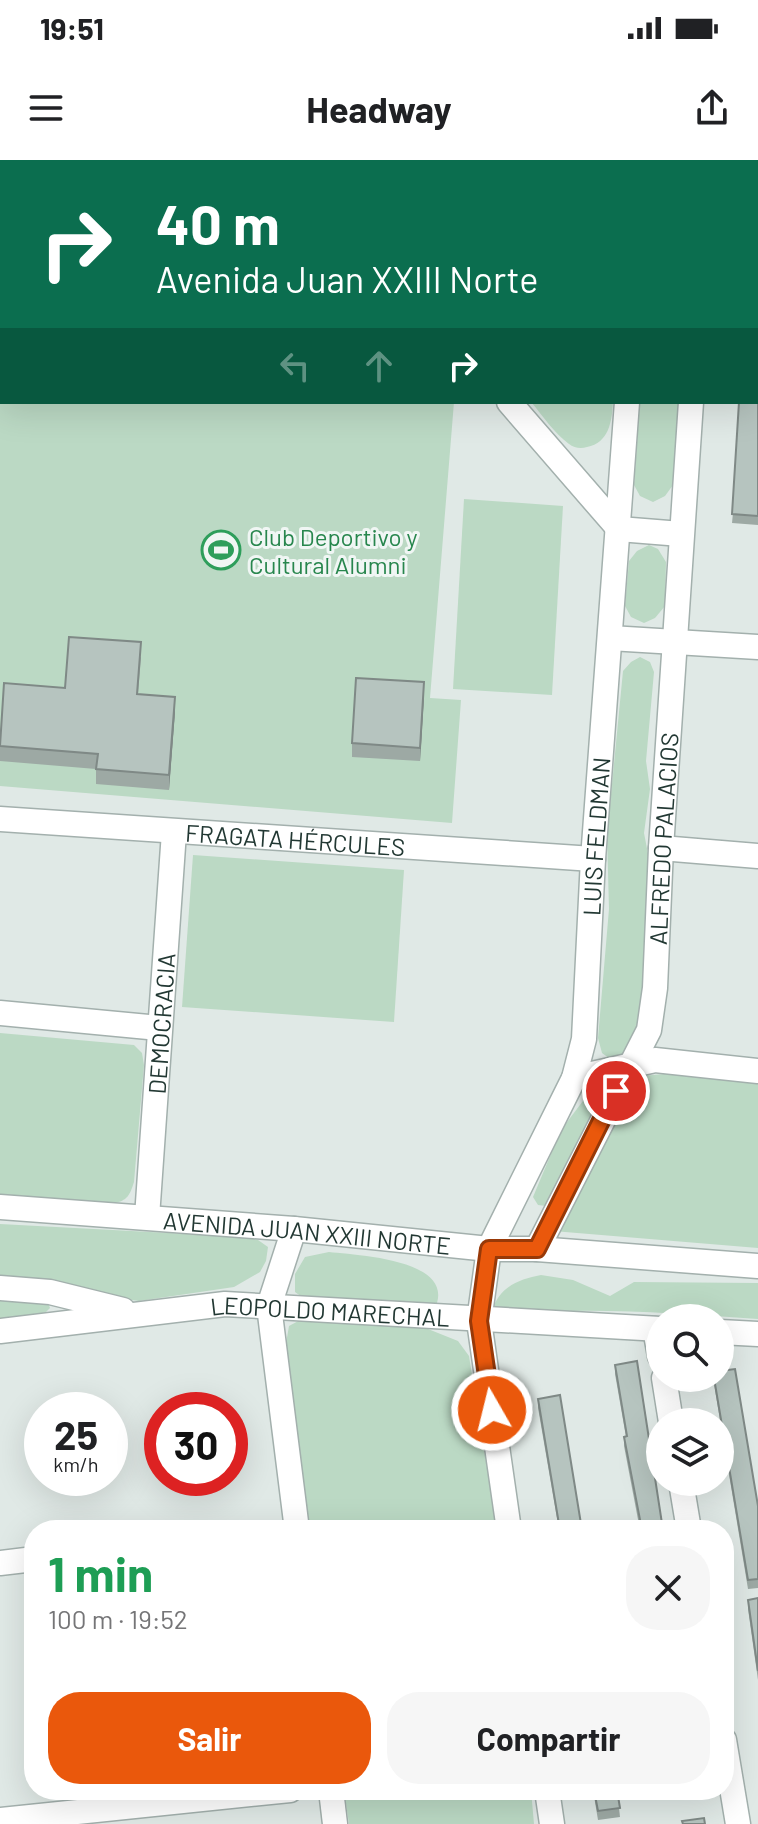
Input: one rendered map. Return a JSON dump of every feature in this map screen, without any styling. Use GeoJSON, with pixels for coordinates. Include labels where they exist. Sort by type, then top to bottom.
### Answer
{"type":"FeatureCollection","features":[{"type":"Feature","properties":{"kind":"street"},"geometry":{"type":"LineString","coordinates":[[511,404],[619,529],[681,534]]}},
{"type":"Feature","properties":{"kind":"street","name":"LUIS FELDMAN"},"geometry":{"type":"LineString","coordinates":[[508,1520],[479,1321],[489,1249],[574,1078],[584,1039],[593,859],[627,404]]}},
{"type":"Feature","properties":{"kind":"street","name":"ALFREDO PALACIOS"},"geometry":{"type":"LineString","coordinates":[[537,1249],[649,1030],[691,404]]}},
{"type":"Feature","properties":{"kind":"street"},"geometry":{"type":"LineString","coordinates":[[610,638],[758,647]]}},
{"type":"Feature","properties":{"kind":"street","name":"FRAGATA HÉRCULES"},"geometry":{"type":"LineString","coordinates":[[0,819],[593,859]]}},
{"type":"Feature","properties":{"kind":"street","name":"DEMOCRACIA"},"geometry":{"type":"LineString","coordinates":[[147,1217],[174,832]]}},
{"type":"Feature","properties":{"kind":"street"},"geometry":{"type":"LineString","coordinates":[[661,848],[758,856]]}},
{"type":"Feature","properties":{"kind":"street"},"geometry":{"type":"LineString","coordinates":[[0,1013],[159,1028]]}},
{"type":"Feature","properties":{"kind":"street"},"geometry":{"type":"LineString","coordinates":[[574,1078],[655,1060],[758,1071]]}},
{"type":"Feature","properties":{"kind":"street","name":"AVENIDA JUAN XXIII NORTE"},"geometry":{"type":"LineString","coordinates":[[0,1207],[294,1229],[489,1249],[537,1249],[758,1266]]}},
{"type":"Feature","properties":{"kind":"street"},"geometry":{"type":"LineString","coordinates":[[294,1229],[269,1306],[295,1520]]}},
{"type":"Feature","properties":{"kind":"street"},"geometry":{"type":"LineString","coordinates":[[0,1288],[50,1292],[140,1314]]}},
{"type":"Feature","properties":{"kind":"street","name":"LEOPOLDO MARECHAL"},"geometry":{"type":"LineString","coordinates":[[0,1331],[225,1304],[646,1328]]}},
{"type":"Feature","properties":{"kind":"street"},"geometry":{"type":"LineString","coordinates":[[734,1333],[758,1334]]}},
{"type":"Feature","properties":{"kind":"street"},"geometry":{"type":"LineString","coordinates":[[683,1496],[687,1520]]}},
{"type":"Feature","properties":{"kind":"street"},"geometry":{"type":"LineString","coordinates":[[0,1563],[24,1560]]}},
{"type":"Feature","properties":{"kind":"street"},"geometry":{"type":"LineString","coordinates":[[0,1820],[193,1800]]}},
{"type":"Feature","properties":{"kind":"street"},"geometry":{"type":"LineString","coordinates":[[332,1800],[335,1824]]}},
{"type":"Feature","properties":{"kind":"street"},"geometry":{"type":"LineString","coordinates":[[548,1800],[552,1824]]}},
{"type":"Feature","properties":{"kind":"street"},"geometry":{"type":"LineString","coordinates":[[734,1800],[738,1824]]}},
{"type":"Feature","properties":{"kind":"green space","name":"Club Deportivo y Cultural Alumni"},"geometry":{"type":"Polygon","coordinates":[[[0,404],[454,404],[430,698],[461,700],[452,823],[0,786],[0,404]]]}},
{"type":"Feature","properties":{"kind":"green space"},"geometry":{"type":"Polygon","coordinates":[[[533,404],[613,404],[605,436],[594,445],[575,447],[558,435],[533,404]]]}},
{"type":"Feature","properties":{"kind":"green space"},"geometry":{"type":"Polygon","coordinates":[[[640,404],[679,404],[673,485],[665,496],[653,502],[640,496],[634,485],[640,404]]]}},
{"type":"Feature","properties":{"kind":"green space"},"geometry":{"type":"Polygon","coordinates":[[[464,499],[563,506],[552,695],[453,689],[464,499]]]}},
{"type":"Feature","properties":{"kind":"green space"},"geometry":{"type":"Polygon","coordinates":[[[649,545],[658,549],[666,562],[665,606],[655,618],[644,623],[631,617],[625,606],[629,561],[637,551],[649,545]]]}},
{"type":"Feature","properties":{"kind":"green space"},"geometry":{"type":"Polygon","coordinates":[[[640,657],[650,662],[654,672],[646,761],[650,789],[644,833],[650,864],[649,958],[634,1050],[613,1061],[602,1053],[598,1038],[609,909],[607,836],[623,671],[640,657]]]}},
{"type":"Feature","properties":{"kind":"green space"},"geometry":{"type":"Polygon","coordinates":[[[193,855],[404,870],[394,1022],[182,1007],[193,855]]]}},
{"type":"Feature","properties":{"kind":"green space"},"geometry":{"type":"Polygon","coordinates":[[[0,1033],[134,1045],[142,1053],[144,1065],[134,1182],[125,1199],[114,1203],[0,1194],[0,1033]]]}},
{"type":"Feature","properties":{"kind":"green space"},"geometry":{"type":"Polygon","coordinates":[[[686,1072],[758,1079],[758,1248],[553,1231],[629,1086],[641,1076],[686,1072]]]}},
{"type":"Feature","properties":{"kind":"green space"},"geometry":{"type":"Polygon","coordinates":[[[592,1089],[601,1089],[600,1099],[556,1197],[546,1206],[538,1205],[533,1197],[561,1130],[592,1089]]]}},
{"type":"Feature","properties":{"kind":"green space"},"geometry":{"type":"Polygon","coordinates":[[[0,1224],[244,1237],[258,1240],[268,1247],[260,1272],[234,1287],[139,1301],[0,1282],[0,1224]]]}},
{"type":"Feature","properties":{"kind":"green space"},"geometry":{"type":"Polygon","coordinates":[[[329,1252],[378,1258],[416,1268],[429,1277],[437,1288],[437,1303],[424,1306],[302,1297],[295,1292],[295,1274],[305,1257],[329,1252]]]}},
{"type":"Feature","properties":{"kind":"green space"},"geometry":{"type":"Polygon","coordinates":[[[541,1275],[573,1280],[610,1296],[634,1282],[758,1283],[758,1319],[734,1318],[734,1304],[646,1304],[646,1313],[530,1312],[497,1315],[492,1311],[505,1290],[525,1279],[541,1275]]]}},
{"type":"Feature","properties":{"kind":"green space"},"geometry":{"type":"Polygon","coordinates":[[[0,1299],[48,1303],[50,1308],[43,1315],[0,1321],[0,1299]]]}},
{"type":"Feature","properties":{"kind":"green space"},"geometry":{"type":"Polygon","coordinates":[[[302,1319],[423,1327],[458,1341],[469,1356],[495,1520],[309,1520],[286,1343],[289,1326],[302,1319]]]}},
{"type":"Feature","properties":{"kind":"green space"},"geometry":{"type":"Polygon","coordinates":[[[345,1800],[532,1800],[534,1824],[349,1824],[345,1800]]]}},
{"type":"Feature","properties":{"kind":"building"},"geometry":{"type":"Polygon","coordinates":[[[739,404],[758,404],[758,516],[732,514],[739,404]]]}},
{"type":"Feature","properties":{"kind":"building"},"geometry":{"type":"Polygon","coordinates":[[[69,637],[141,642],[137,694],[175,697],[169,775],[96,769],[98,754],[0,746],[4,683],[65,688],[69,637]]]}},
{"type":"Feature","properties":{"kind":"building"},"geometry":{"type":"Polygon","coordinates":[[[356,678],[424,682],[420,748],[352,743],[356,678]]]}},
{"type":"Feature","properties":{"kind":"building"},"geometry":{"type":"Polygon","coordinates":[[[637,1361],[646,1420],[646,1496],[658,1496],[661,1520],[640,1520],[624,1437],[627,1436],[615,1365],[637,1361]]]}},
{"type":"Feature","properties":{"kind":"building"},"geometry":{"type":"Polygon","coordinates":[[[734,1369],[758,1506],[758,1579],[748,1580],[734,1496],[734,1408],[719,1408],[716,1392],[734,1392],[734,1369]]]}},
{"type":"Feature","properties":{"kind":"building"},"geometry":{"type":"Polygon","coordinates":[[[560,1395],[580,1520],[558,1520],[538,1399],[560,1395]]]}},
{"type":"Feature","properties":{"kind":"building"},"geometry":{"type":"Polygon","coordinates":[[[758,1598],[758,1671],[748,1600],[758,1598]]]}},
{"type":"Feature","properties":{"kind":"building"},"geometry":{"type":"Polygon","coordinates":[[[596,1800],[619,1800],[620,1808],[598,1811],[596,1800]]]}},
{"type":"Feature","properties":{"kind":"building"},"geometry":{"type":"Polygon","coordinates":[[[704,1818],[705,1824],[683,1824],[682,1821],[704,1818]]]}},
{"type":"Feature","properties":{"kind":"place","name":"Club Deportivo y Cultural Alumni"},"geometry":{"type":"Point","coordinates":[221,550]}},
{"type":"Feature","properties":{"kind":"route"},"geometry":{"type":"LineString","coordinates":[[492,1410],[479,1321],[489,1249],[537,1249],[616,1091]]}}]}
